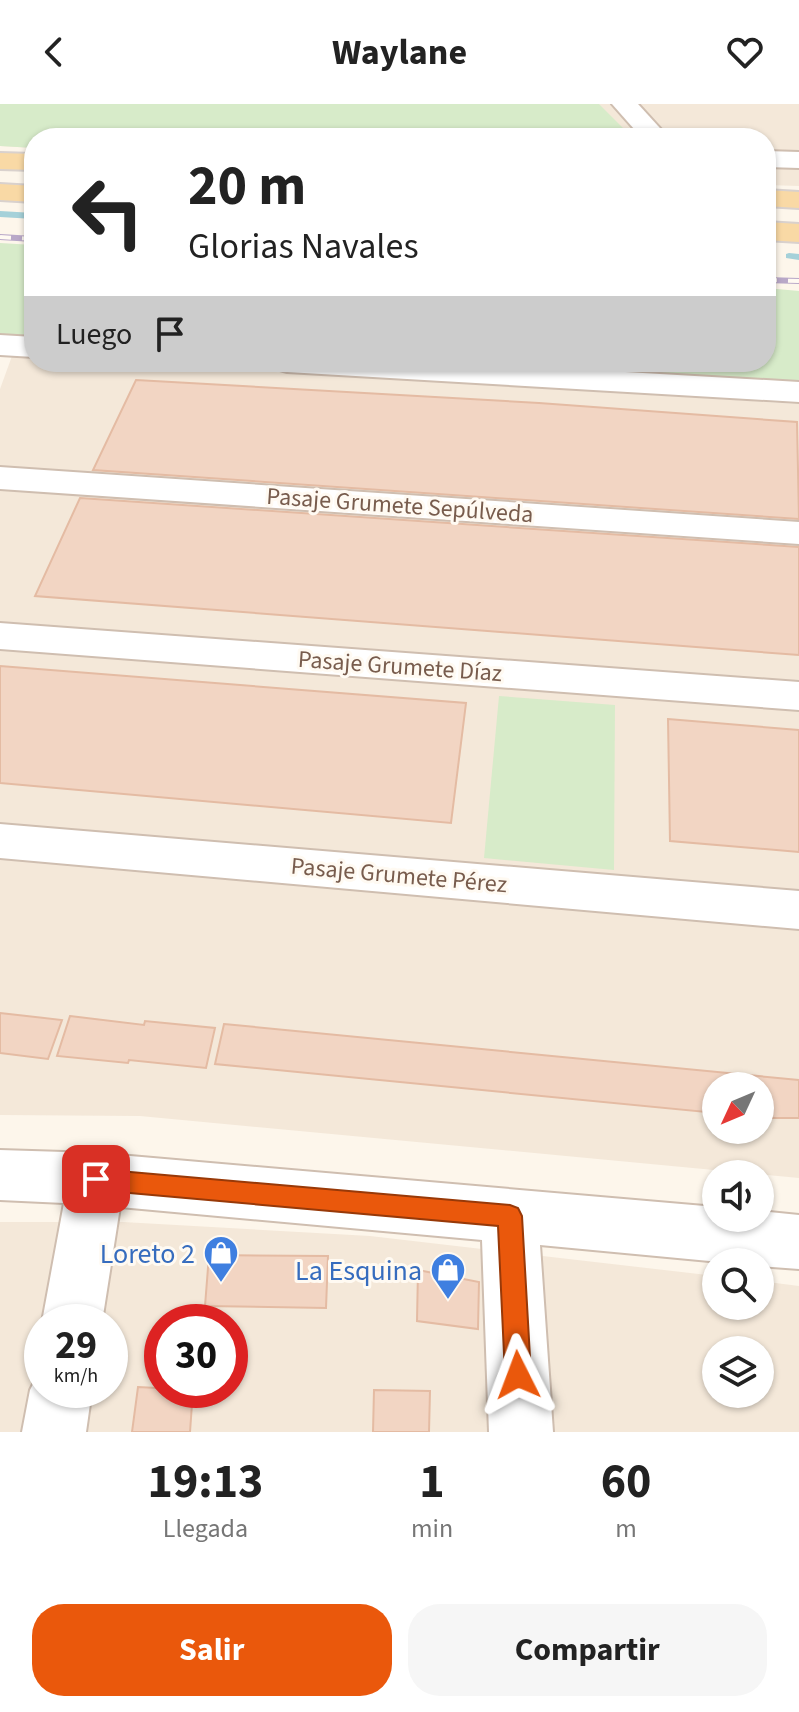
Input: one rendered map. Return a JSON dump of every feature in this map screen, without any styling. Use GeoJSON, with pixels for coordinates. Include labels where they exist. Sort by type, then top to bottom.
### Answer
{"type":"FeatureCollection","features":[{"type":"Feature","properties":{"kind":"main road"},"geometry":{"type":"LineString","coordinates":[[0,161],[24,162]]}},
{"type":"Feature","properties":{"kind":"main road"},"geometry":{"type":"LineString","coordinates":[[776,191],[799,190]]}},
{"type":"Feature","properties":{"kind":"main road"},"geometry":{"type":"LineString","coordinates":[[0,192],[24,193]]}},
{"type":"Feature","properties":{"kind":"main road"},"geometry":{"type":"LineString","coordinates":[[776,199],[799,200]]}},
{"type":"Feature","properties":{"kind":"main road"},"geometry":{"type":"LineString","coordinates":[[776,232],[799,233]]}},
{"type":"Feature","properties":{"kind":"street"},"geometry":{"type":"LineString","coordinates":[[624,104],[647,128]]}},
{"type":"Feature","properties":{"kind":"street"},"geometry":{"type":"LineString","coordinates":[[776,159],[799,160]]}},
{"type":"Feature","properties":{"kind":"street"},"geometry":{"type":"LineString","coordinates":[[0,345],[24,346]]}},
{"type":"Feature","properties":{"kind":"street"},"geometry":{"type":"LineString","coordinates":[[458,372],[799,392]]}},
{"type":"Feature","properties":{"kind":"street","name":"Pasaje Grumete Sepúlveda"},"geometry":{"type":"LineString","coordinates":[[0,478],[799,533]]}},
{"type":"Feature","properties":{"kind":"street","name":"Pasaje Grumete Díaz"},"geometry":{"type":"LineString","coordinates":[[0,636],[799,696]]}},
{"type":"Feature","properties":{"kind":"street","name":"Pasaje Grumete Pérez"},"geometry":{"type":"LineString","coordinates":[[0,841],[799,910]]}},
{"type":"Feature","properties":{"kind":"street"},"geometry":{"type":"LineString","coordinates":[[0,1175],[96,1179],[799,1242]]}},
{"type":"Feature","properties":{"kind":"street"},"geometry":{"type":"LineString","coordinates":[[75,1304],[96,1179]]}},
{"type":"Feature","properties":{"kind":"street"},"geometry":{"type":"LineString","coordinates":[[510,1216],[521,1432]]}},
{"type":"Feature","properties":{"kind":"street"},"geometry":{"type":"LineString","coordinates":[[54,1432],[58,1408]]}},
{"type":"Feature","properties":{"kind":"shaded area"},"geometry":{"type":"Polygon","coordinates":[[[0,104],[799,104],[799,186],[776,185],[776,128],[24,128],[24,147],[0,146],[0,104]]]}},
{"type":"Feature","properties":{"kind":"shaded area"},"geometry":{"type":"Polygon","coordinates":[[[12,356],[24,357],[24,372],[275,372],[799,404],[799,1178],[774,1176],[774,1160],[702,1160],[702,1169],[140,1116],[0,1115],[0,389],[12,356]]]}},
{"type":"Feature","properties":{"kind":"shaded area"},"geometry":{"type":"Polygon","coordinates":[[[0,1222],[123,1222],[370,1236],[702,1274],[702,1320],[774,1320],[774,1283],[799,1286],[799,1432],[0,1432],[0,1222]]]}},
{"type":"Feature","properties":{"kind":"green space"},"geometry":{"type":"Polygon","coordinates":[[[0,104],[599,104],[623,128],[24,128],[24,147],[0,146],[0,104]]]}},
{"type":"Feature","properties":{"kind":"green space"},"geometry":{"type":"Polygon","coordinates":[[[0,243],[24,244],[24,337],[0,336],[0,243]]]}},
{"type":"Feature","properties":{"kind":"green space"},"geometry":{"type":"Polygon","coordinates":[[[776,289],[799,291],[799,382],[626,372],[776,372],[776,289]]]}},
{"type":"Feature","properties":{"kind":"green space"},"geometry":{"type":"Polygon","coordinates":[[[499,696],[615,705],[614,870],[484,858],[499,696]]]}},
{"type":"Feature","properties":{"kind":"building"},"geometry":{"type":"Polygon","coordinates":[[[136,380],[539,403],[797,422],[799,519],[93,470],[136,380]]]}},
{"type":"Feature","properties":{"kind":"building"},"geometry":{"type":"Polygon","coordinates":[[[80,498],[799,547],[799,655],[35,596],[80,498]]]}},
{"type":"Feature","properties":{"kind":"building"},"geometry":{"type":"Polygon","coordinates":[[[0,666],[466,703],[451,823],[0,783],[0,666]]]}},
{"type":"Feature","properties":{"kind":"building"},"geometry":{"type":"Polygon","coordinates":[[[668,719],[799,730],[799,852],[670,841],[668,719]]]}},
{"type":"Feature","properties":{"kind":"building"},"geometry":{"type":"Polygon","coordinates":[[[0,1013],[62,1020],[48,1059],[0,1053],[0,1013]]]}},
{"type":"Feature","properties":{"kind":"building"},"geometry":{"type":"Polygon","coordinates":[[[70,1016],[144,1025],[145,1021],[215,1028],[206,1068],[57,1056],[70,1016]]]}},
{"type":"Feature","properties":{"kind":"building"},"geometry":{"type":"Polygon","coordinates":[[[224,1024],[717,1072],[702,1072],[702,1112],[215,1064],[224,1024]]]}},
{"type":"Feature","properties":{"kind":"building"},"geometry":{"type":"Polygon","coordinates":[[[774,1078],[799,1080],[799,1118],[774,1118],[774,1078]]]}},
{"type":"Feature","properties":{"kind":"building"},"geometry":{"type":"Polygon","coordinates":[[[209,1255],[328,1256],[326,1308],[205,1304],[209,1255]]]}},
{"type":"Feature","properties":{"kind":"building","name":"La Esquina"},"geometry":{"type":"Polygon","coordinates":[[[418,1270],[479,1282],[478,1329],[417,1321],[418,1270]]]}},
{"type":"Feature","properties":{"kind":"building"},"geometry":{"type":"Polygon","coordinates":[[[138,1387],[144,1387],[144,1408],[192,1408],[190,1432],[132,1432],[138,1387]]]}},
{"type":"Feature","properties":{"kind":"building"},"geometry":{"type":"Polygon","coordinates":[[[374,1390],[430,1391],[429,1432],[373,1432],[374,1390]]]}},
{"type":"Feature","properties":{"kind":"waterway"},"geometry":{"type":"LineString","coordinates":[[0,214],[24,215]]}},
{"type":"Feature","properties":{"kind":"waterway"},"geometry":{"type":"LineString","coordinates":[[789,256],[799,257]]}},
{"type":"Feature","properties":{"kind":"railway"},"geometry":{"type":"LineString","coordinates":[[0,237],[24,238]]}},
{"type":"Feature","properties":{"kind":"railway"},"geometry":{"type":"LineString","coordinates":[[776,280],[799,281]]}},
{"type":"Feature","properties":{"kind":"place","name":"Loreto 2"},"geometry":{"type":"Point","coordinates":[221,1284]}},
{"type":"Feature","properties":{"kind":"place","name":"La Esquina"},"geometry":{"type":"Point","coordinates":[448,1301]}},
{"type":"Feature","properties":{"kind":"route"},"geometry":{"type":"LineString","coordinates":[[96,1179],[510,1216],[518,1375]]}}]}
